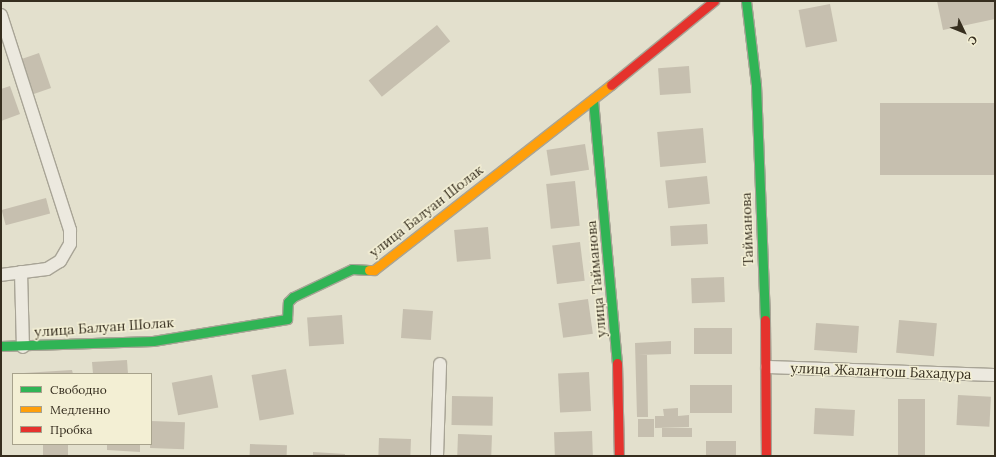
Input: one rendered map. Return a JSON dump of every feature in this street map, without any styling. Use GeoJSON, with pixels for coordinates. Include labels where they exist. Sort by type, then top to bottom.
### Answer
{"type":"FeatureCollection","features":[{"type":"Feature","properties":{"kind":"street","name":"улица Балуан Шолак"},"geometry":{"type":"LineString","coordinates":[[1,346],[23,347],[153,341],[287,319],[288,302],[293,297],[352,268],[374,270],[593,100],[714,1]]}},
{"type":"Feature","properties":{"kind":"street","name":"Тайманова"},"geometry":{"type":"LineString","coordinates":[[746,1],[756,85],[767,367],[766,456]]}},
{"type":"Feature","properties":{"kind":"street"},"geometry":{"type":"LineString","coordinates":[[1,15],[70,230],[70,244],[60,261],[47,269],[1,275]]}},
{"type":"Feature","properties":{"kind":"street","name":"улица Тайманова"},"geometry":{"type":"LineString","coordinates":[[593,100],[616,332],[619,456]]}},
{"type":"Feature","properties":{"kind":"street"},"geometry":{"type":"LineString","coordinates":[[21,272],[23,347]]}},
{"type":"Feature","properties":{"kind":"street"},"geometry":{"type":"LineString","coordinates":[[438,456],[440,364]]}},
{"type":"Feature","properties":{"kind":"street","name":"улица Жалантош Бахадура"},"geometry":{"type":"LineString","coordinates":[[767,367],[995,375]]}},
{"type":"Feature","properties":{"kind":"building"},"geometry":{"type":"Polygon","coordinates":[[[937,1],[995,1],[995,19],[943,30],[937,1]]]}},
{"type":"Feature","properties":{"kind":"building"},"geometry":{"type":"Polygon","coordinates":[[[830,4],[837,41],[806,47],[799,10],[830,4]]]}},
{"type":"Feature","properties":{"kind":"building"},"geometry":{"type":"Polygon","coordinates":[[[437,25],[450,41],[382,97],[369,80],[437,25]]]}},
{"type":"Feature","properties":{"kind":"building"},"geometry":{"type":"Polygon","coordinates":[[[39,53],[51,88],[33,94],[21,59],[39,53]]]}},
{"type":"Feature","properties":{"kind":"building"},"geometry":{"type":"Polygon","coordinates":[[[689,66],[691,93],[660,95],[658,68],[689,66]]]}},
{"type":"Feature","properties":{"kind":"building"},"geometry":{"type":"Polygon","coordinates":[[[10,86],[20,114],[1,121],[1,89],[10,86]]]}},
{"type":"Feature","properties":{"kind":"building"},"geometry":{"type":"Polygon","coordinates":[[[880,103],[995,103],[995,175],[880,175],[880,103]]]}},
{"type":"Feature","properties":{"kind":"building"},"geometry":{"type":"Polygon","coordinates":[[[703,128],[706,163],[660,167],[657,132],[703,128]]]}},
{"type":"Feature","properties":{"kind":"building"},"geometry":{"type":"Polygon","coordinates":[[[585,144],[589,170],[551,176],[546,150],[585,144]]]}},
{"type":"Feature","properties":{"kind":"building"},"geometry":{"type":"Polygon","coordinates":[[[707,176],[710,204],[668,208],[665,180],[707,176]]]}},
{"type":"Feature","properties":{"kind":"building"},"geometry":{"type":"Polygon","coordinates":[[[575,181],[580,226],[551,229],[546,184],[575,181]]]}},
{"type":"Feature","properties":{"kind":"building"},"geometry":{"type":"Polygon","coordinates":[[[46,198],[50,213],[6,225],[2,210],[46,198]]]}},
{"type":"Feature","properties":{"kind":"building"},"geometry":{"type":"Polygon","coordinates":[[[707,224],[708,244],[671,246],[670,226],[707,224]]]}},
{"type":"Feature","properties":{"kind":"building"},"geometry":{"type":"Polygon","coordinates":[[[488,227],[491,259],[457,262],[454,230],[488,227]]]}},
{"type":"Feature","properties":{"kind":"building"},"geometry":{"type":"Polygon","coordinates":[[[580,242],[585,281],[557,284],[552,245],[580,242]]]}},
{"type":"Feature","properties":{"kind":"building"},"geometry":{"type":"Polygon","coordinates":[[[724,277],[725,302],[692,303],[691,278],[724,277]]]}},
{"type":"Feature","properties":{"kind":"building"},"geometry":{"type":"Polygon","coordinates":[[[588,299],[593,334],[563,338],[558,303],[588,299]]]}},
{"type":"Feature","properties":{"kind":"building"},"geometry":{"type":"Polygon","coordinates":[[[403,309],[433,311],[431,340],[401,338],[403,309]]]}},
{"type":"Feature","properties":{"kind":"building"},"geometry":{"type":"Polygon","coordinates":[[[342,315],[344,344],[309,346],[307,317],[342,315]]]}},
{"type":"Feature","properties":{"kind":"building"},"geometry":{"type":"Polygon","coordinates":[[[899,320],[937,323],[934,356],[896,353],[899,320]]]}},
{"type":"Feature","properties":{"kind":"building"},"geometry":{"type":"Polygon","coordinates":[[[816,323],[859,326],[857,353],[814,350],[816,323]]]}},
{"type":"Feature","properties":{"kind":"building"},"geometry":{"type":"Polygon","coordinates":[[[694,328],[732,328],[732,354],[694,354],[694,328]]]}},
{"type":"Feature","properties":{"kind":"building"},"geometry":{"type":"Polygon","coordinates":[[[671,341],[671,354],[638,355],[647,355],[648,417],[637,417],[635,343],[671,341]]]}},
{"type":"Feature","properties":{"kind":"building"},"geometry":{"type":"Polygon","coordinates":[[[127,360],[128,373],[93,373],[92,362],[127,360]]]}},
{"type":"Feature","properties":{"kind":"building"},"geometry":{"type":"Polygon","coordinates":[[[286,369],[294,414],[260,420],[252,375],[286,369]]]}},
{"type":"Feature","properties":{"kind":"building"},"geometry":{"type":"Polygon","coordinates":[[[72,370],[73,373],[24,373],[72,370]]]}},
{"type":"Feature","properties":{"kind":"building"},"geometry":{"type":"Polygon","coordinates":[[[589,372],[591,411],[560,413],[558,374],[589,372]]]}},
{"type":"Feature","properties":{"kind":"building"},"geometry":{"type":"Polygon","coordinates":[[[212,375],[218,407],[178,415],[172,383],[212,375]]]}},
{"type":"Feature","properties":{"kind":"building"},"geometry":{"type":"Polygon","coordinates":[[[690,385],[732,385],[732,413],[690,413],[690,385]]]}},
{"type":"Feature","properties":{"kind":"building"},"geometry":{"type":"Polygon","coordinates":[[[958,395],[991,397],[989,427],[956,425],[958,395]]]}},
{"type":"Feature","properties":{"kind":"building"},"geometry":{"type":"Polygon","coordinates":[[[452,396],[493,397],[492,426],[451,425],[452,396]]]}},
{"type":"Feature","properties":{"kind":"building"},"geometry":{"type":"Polygon","coordinates":[[[898,399],[925,399],[925,455],[898,455],[898,399]]]}},
{"type":"Feature","properties":{"kind":"building"},"geometry":{"type":"Polygon","coordinates":[[[678,408],[678,416],[689,415],[689,427],[655,428],[655,416],[664,416],[663,409],[678,408]]]}},
{"type":"Feature","properties":{"kind":"building"},"geometry":{"type":"Polygon","coordinates":[[[815,408],[855,410],[854,436],[814,434],[815,408]]]}},
{"type":"Feature","properties":{"kind":"building"},"geometry":{"type":"Polygon","coordinates":[[[638,419],[654,419],[654,437],[638,437],[638,419]]]}},
{"type":"Feature","properties":{"kind":"building"},"geometry":{"type":"Polygon","coordinates":[[[152,421],[185,422],[184,449],[150,448],[150,445],[152,445],[152,421]]]}},
{"type":"Feature","properties":{"kind":"building"},"geometry":{"type":"Polygon","coordinates":[[[662,428],[692,428],[692,437],[662,437],[662,428]]]}},
{"type":"Feature","properties":{"kind":"building"},"geometry":{"type":"Polygon","coordinates":[[[592,431],[593,456],[555,456],[554,432],[592,431]]]}},
{"type":"Feature","properties":{"kind":"building"},"geometry":{"type":"Polygon","coordinates":[[[458,434],[492,435],[491,456],[457,456],[458,434]]]}},
{"type":"Feature","properties":{"kind":"building"},"geometry":{"type":"Polygon","coordinates":[[[379,438],[411,439],[410,456],[378,456],[379,438]]]}},
{"type":"Feature","properties":{"kind":"building"},"geometry":{"type":"Polygon","coordinates":[[[706,441],[736,441],[736,456],[706,456],[706,441]]]}},
{"type":"Feature","properties":{"kind":"building"},"geometry":{"type":"Polygon","coordinates":[[[250,444],[287,445],[287,456],[250,456],[250,444]]]}},
{"type":"Feature","properties":{"kind":"building"},"geometry":{"type":"Polygon","coordinates":[[[43,445],[68,445],[68,456],[43,456],[43,445]]]}},
{"type":"Feature","properties":{"kind":"building"},"geometry":{"type":"Polygon","coordinates":[[[107,445],[140,445],[140,452],[107,450],[107,445]]]}},
{"type":"Feature","properties":{"kind":"building"},"geometry":{"type":"Polygon","coordinates":[[[313,452],[345,454],[345,456],[313,456],[313,452]]]}},
{"type":"Feature","properties":{"kind":"traffic: fast"},"geometry":{"type":"LineString","coordinates":[[746,1],[756,85],[765,320]]}},
{"type":"Feature","properties":{"kind":"traffic: fast"},"geometry":{"type":"LineString","coordinates":[[593,100],[617,363]]}},
{"type":"Feature","properties":{"kind":"traffic: fast"},"geometry":{"type":"LineString","coordinates":[[1,346],[153,341],[287,319],[288,302],[293,297],[352,269],[369,270]]}},
{"type":"Feature","properties":{"kind":"traffic: slow"},"geometry":{"type":"LineString","coordinates":[[369,270],[374,270],[611,85]]}},
{"type":"Feature","properties":{"kind":"traffic: jam"},"geometry":{"type":"LineString","coordinates":[[611,85],[714,1]]}},
{"type":"Feature","properties":{"kind":"traffic: jam"},"geometry":{"type":"LineString","coordinates":[[765,320],[766,456]]}},
{"type":"Feature","properties":{"kind":"traffic: jam"},"geometry":{"type":"LineString","coordinates":[[617,363],[619,456]]}}]}
